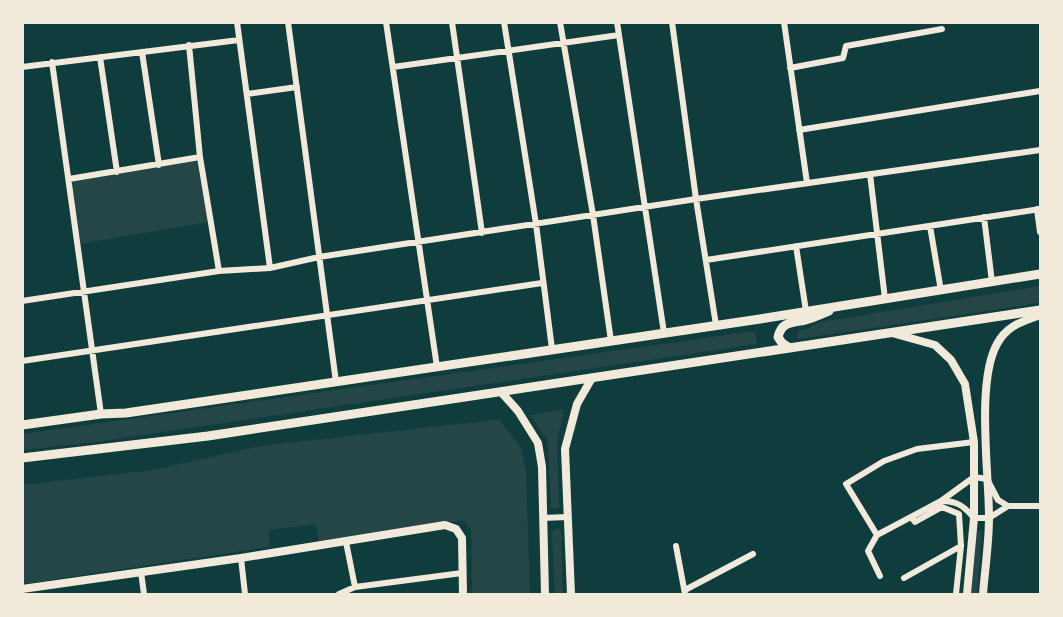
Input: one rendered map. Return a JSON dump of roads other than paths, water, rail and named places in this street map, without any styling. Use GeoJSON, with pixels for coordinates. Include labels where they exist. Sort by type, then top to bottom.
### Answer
{"type":"FeatureCollection","features":[{"type":"Feature","properties":{"kind":"highway"},"geometry":{"type":"LineString","coordinates":[[22,425],[101,414],[126,413],[336,382],[885,300],[1041,274]]}},
{"type":"Feature","properties":{"kind":"highway"},"geometry":{"type":"LineString","coordinates":[[790,348],[778,337],[780,331],[790,321],[810,318],[839,306]]}},
{"type":"Feature","properties":{"kind":"highway"},"geometry":{"type":"LineString","coordinates":[[22,458],[208,436],[1041,312]]}},
{"type":"Feature","properties":{"kind":"main road"},"geometry":{"type":"LineString","coordinates":[[983,594],[989,518],[986,405],[989,370],[996,345],[1010,326],[1041,312]]}},
{"type":"Feature","properties":{"kind":"main road"},"geometry":{"type":"LineString","coordinates":[[888,333],[935,345],[951,360],[965,384],[974,442],[974,518],[967,594]]}},
{"type":"Feature","properties":{"kind":"main road"},"geometry":{"type":"LineString","coordinates":[[571,594],[565,449],[577,404],[592,378]]}},
{"type":"Feature","properties":{"kind":"main road"},"geometry":{"type":"LineString","coordinates":[[501,392],[518,411],[538,443],[542,467],[545,594]]}},
{"type":"Feature","properties":{"kind":"street"},"geometry":{"type":"LineString","coordinates":[[237,22],[270,268]]}},
{"type":"Feature","properties":{"kind":"street"},"geometry":{"type":"LineString","coordinates":[[288,22],[336,382]]}},
{"type":"Feature","properties":{"kind":"street"},"geometry":{"type":"LineString","coordinates":[[386,22],[437,367]]}},
{"type":"Feature","properties":{"kind":"street"},"geometry":{"type":"LineString","coordinates":[[452,22],[482,232]]}},
{"type":"Feature","properties":{"kind":"street"},"geometry":{"type":"LineString","coordinates":[[504,22],[536,224],[552,349]]}},
{"type":"Feature","properties":{"kind":"street"},"geometry":{"type":"LineString","coordinates":[[560,22],[611,340]]}},
{"type":"Feature","properties":{"kind":"street"},"geometry":{"type":"LineString","coordinates":[[617,22],[664,333]]}},
{"type":"Feature","properties":{"kind":"street"},"geometry":{"type":"LineString","coordinates":[[672,22],[716,325]]}},
{"type":"Feature","properties":{"kind":"street"},"geometry":{"type":"LineString","coordinates":[[784,22],[807,183]]}},
{"type":"Feature","properties":{"kind":"street"},"geometry":{"type":"LineString","coordinates":[[790,68],[843,58],[846,46],[942,29]]}},
{"type":"Feature","properties":{"kind":"street"},"geometry":{"type":"LineString","coordinates":[[393,67],[619,35]]}},
{"type":"Feature","properties":{"kind":"street"},"geometry":{"type":"LineString","coordinates":[[22,67],[239,40]]}},
{"type":"Feature","properties":{"kind":"street"},"geometry":{"type":"LineString","coordinates":[[189,45],[200,157],[219,271]]}},
{"type":"Feature","properties":{"kind":"street"},"geometry":{"type":"LineString","coordinates":[[142,52],[159,165]]}},
{"type":"Feature","properties":{"kind":"street"},"geometry":{"type":"LineString","coordinates":[[100,57],[117,172]]}},
{"type":"Feature","properties":{"kind":"street"},"geometry":{"type":"LineString","coordinates":[[52,62],[101,414]]}},
{"type":"Feature","properties":{"kind":"street"},"geometry":{"type":"LineString","coordinates":[[247,93],[297,87]]}},
{"type":"Feature","properties":{"kind":"street"},"geometry":{"type":"LineString","coordinates":[[799,130],[1041,91]]}},
{"type":"Feature","properties":{"kind":"street"},"geometry":{"type":"LineString","coordinates":[[23,300],[219,271],[270,268],[319,257],[696,199],[1041,150]]}},
{"type":"Feature","properties":{"kind":"street"},"geometry":{"type":"LineString","coordinates":[[69,179],[200,157]]}},
{"type":"Feature","properties":{"kind":"street"},"geometry":{"type":"LineString","coordinates":[[870,174],[885,300]]}},
{"type":"Feature","properties":{"kind":"street"},"geometry":{"type":"LineString","coordinates":[[706,260],[1039,209],[1041,232]]}},
{"type":"Feature","properties":{"kind":"street"},"geometry":{"type":"LineString","coordinates":[[984,217],[992,282]]}},
{"type":"Feature","properties":{"kind":"street"},"geometry":{"type":"LineString","coordinates":[[930,225],[941,291]]}},
{"type":"Feature","properties":{"kind":"street"},"geometry":{"type":"LineString","coordinates":[[796,246],[806,311]]}},
{"type":"Feature","properties":{"kind":"street"},"geometry":{"type":"LineString","coordinates":[[22,360],[542,283]]}},
{"type":"Feature","properties":{"kind":"street"},"geometry":{"type":"LineString","coordinates":[[877,535],[846,484],[884,461],[917,449],[974,442]]}},
{"type":"Feature","properties":{"kind":"street"},"geometry":{"type":"LineString","coordinates":[[880,576],[868,551],[877,535],[941,501],[974,477],[987,479],[998,500],[1008,506],[1041,506]]}},
{"type":"Feature","properties":{"kind":"street"},"geometry":{"type":"LineString","coordinates":[[941,501],[953,501],[964,506],[974,518],[989,518],[1008,506]]}},
{"type":"Feature","properties":{"kind":"street"},"geometry":{"type":"LineString","coordinates":[[911,517],[915,522],[942,507],[959,514],[961,546],[956,594]]}},
{"type":"Feature","properties":{"kind":"street"},"geometry":{"type":"LineString","coordinates":[[543,518],[567,517]]}},
{"type":"Feature","properties":{"kind":"street"},"geometry":{"type":"LineString","coordinates":[[22,589],[449,526],[458,531],[462,538],[463,594]]}},
{"type":"Feature","properties":{"kind":"street"},"geometry":{"type":"LineString","coordinates":[[346,542],[355,587]]}},
{"type":"Feature","properties":{"kind":"street"},"geometry":{"type":"LineString","coordinates":[[676,546],[685,592],[753,554]]}},
{"type":"Feature","properties":{"kind":"street"},"geometry":{"type":"LineString","coordinates":[[904,578],[961,546]]}},
{"type":"Feature","properties":{"kind":"street"},"geometry":{"type":"LineString","coordinates":[[241,558],[245,594]]}},
{"type":"Feature","properties":{"kind":"street"},"geometry":{"type":"LineString","coordinates":[[141,572],[144,594]]}},
{"type":"Feature","properties":{"kind":"street"},"geometry":{"type":"LineString","coordinates":[[342,594],[355,587],[462,573]]}}]}
